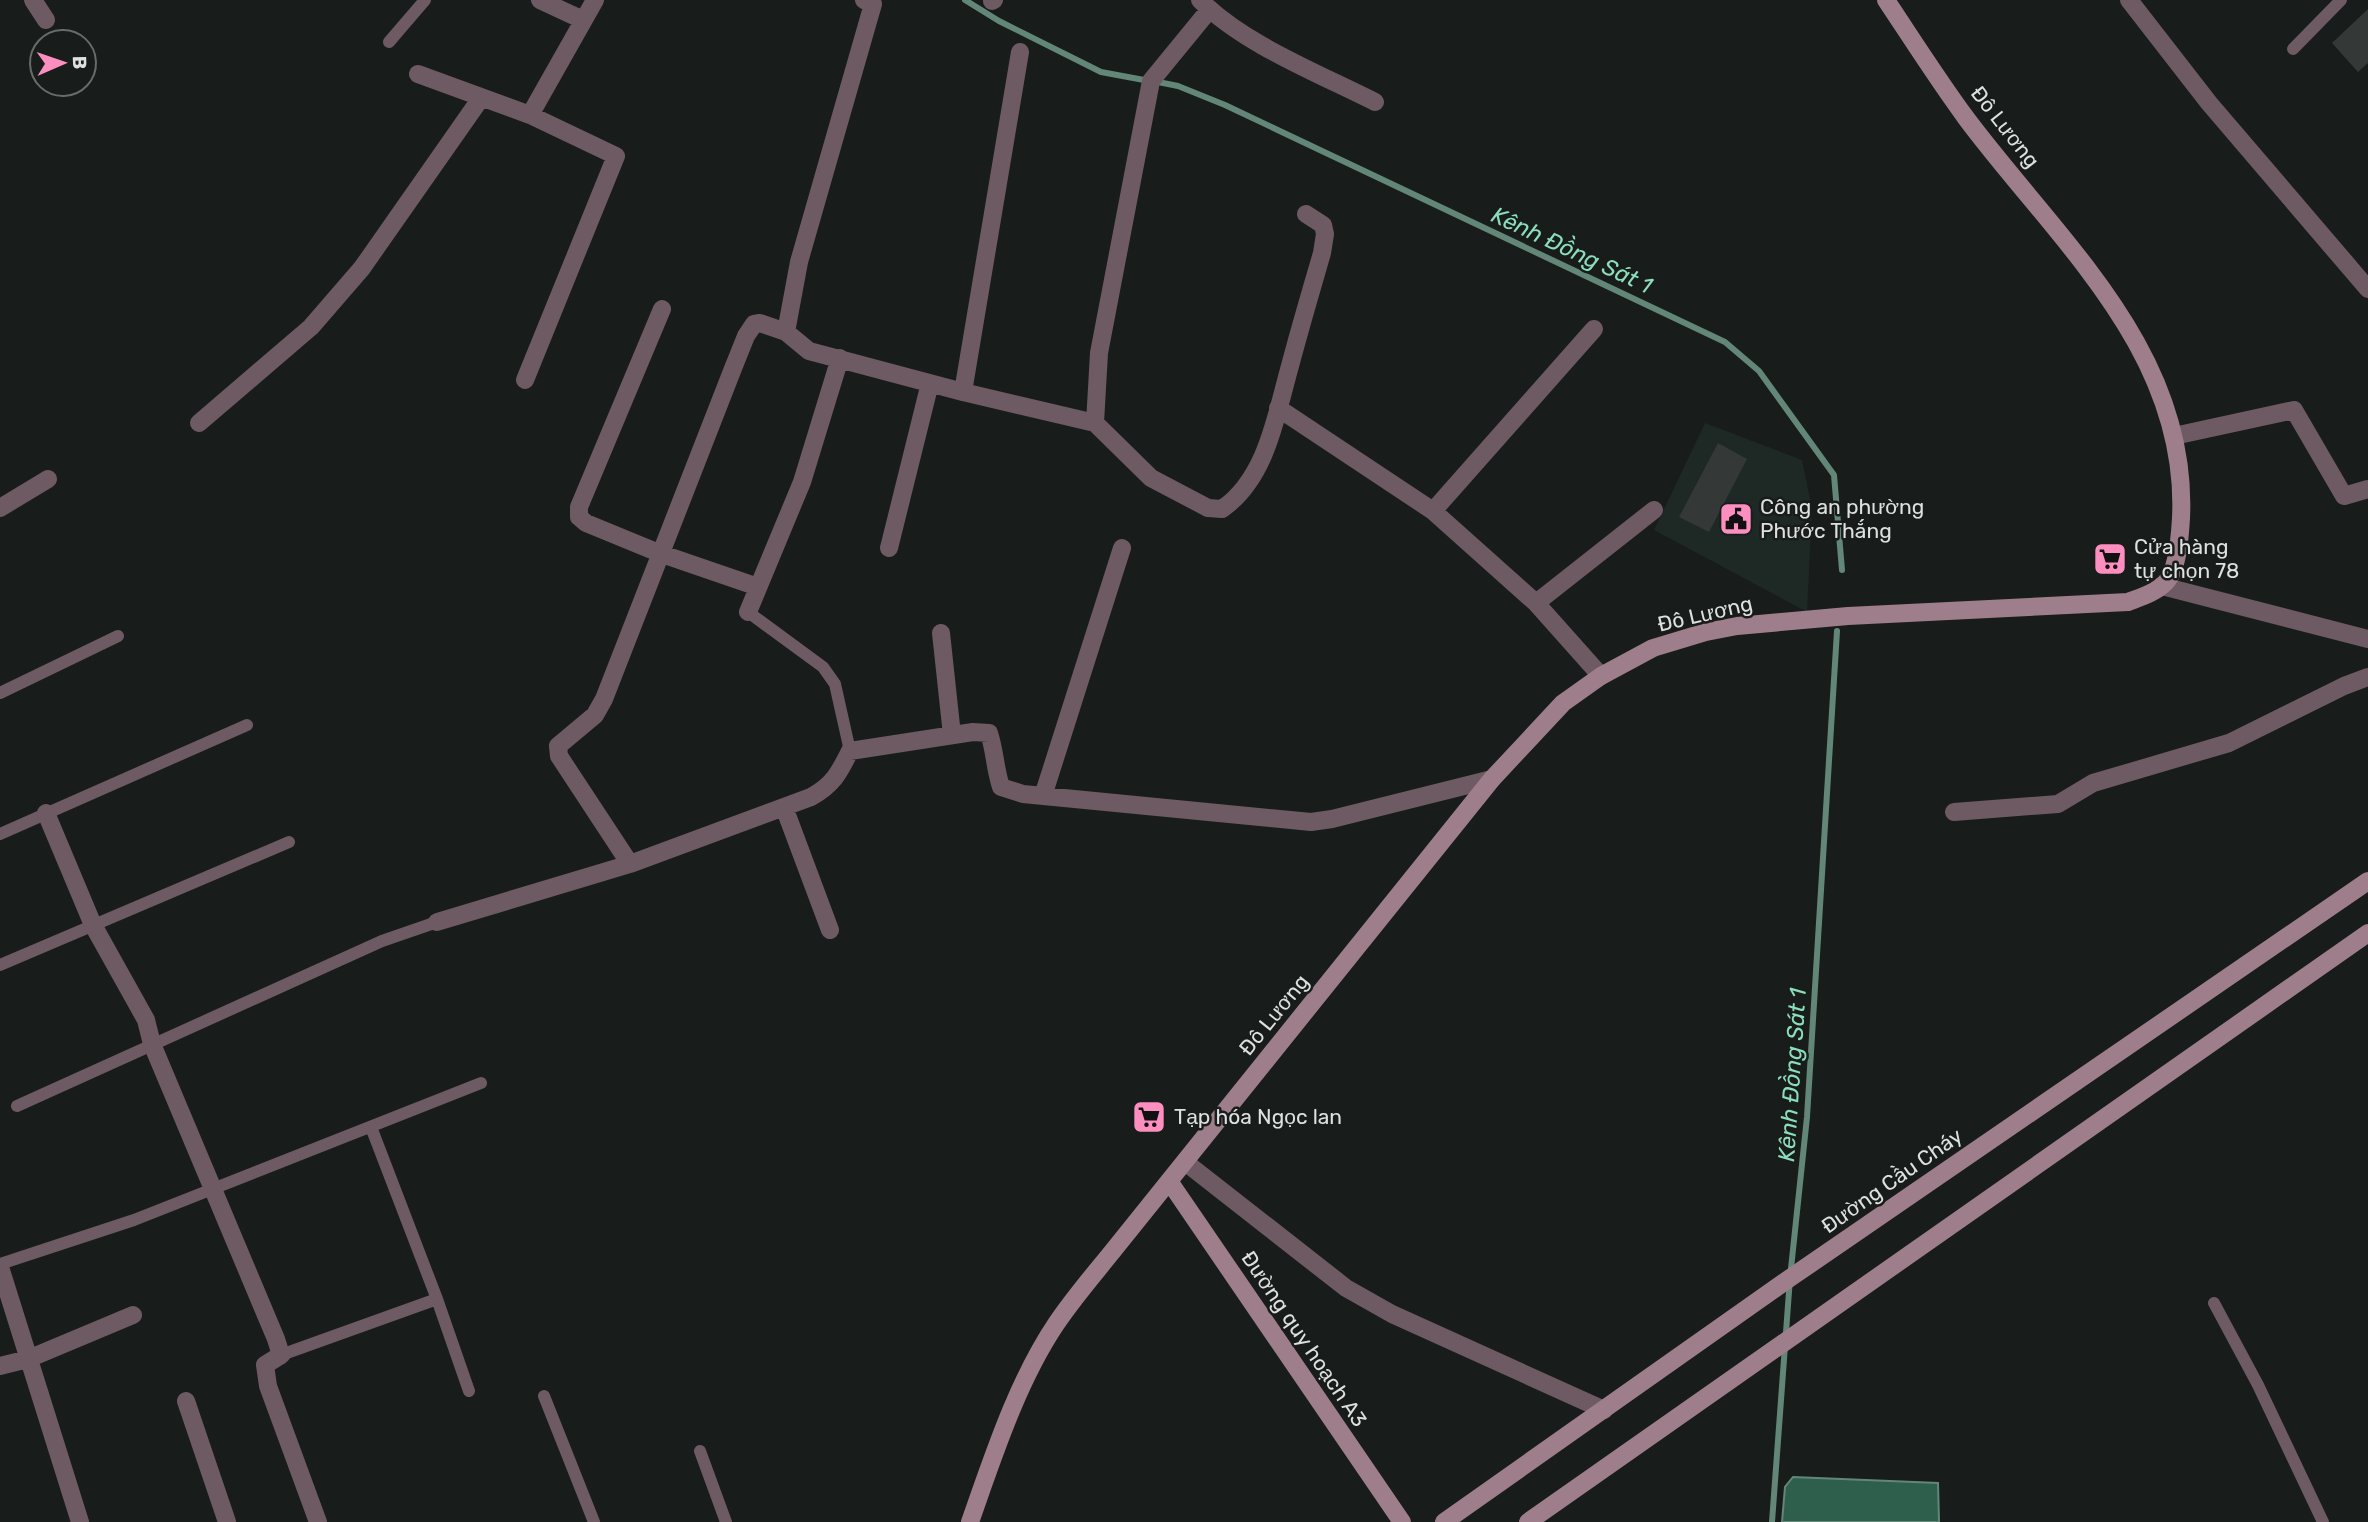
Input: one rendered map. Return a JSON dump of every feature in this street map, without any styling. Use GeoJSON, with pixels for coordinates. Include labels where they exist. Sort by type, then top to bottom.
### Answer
{"type":"FeatureCollection","features":[{"type":"Feature","properties":{"kind":"main road","name":"Đô Lương"},"geometry":{"type":"LineString","coordinates":[[970,1522],[1012,1411],[1055,1325],[1492,779],[1563,703],[1601,676],[1653,649],[1706,632],[1737,626],[1848,616],[2128,602],[2152,593],[2168,582],[2179,549],[2181,506],[2174,436],[2157,384],[2139,345],[2087,266],[1966,118],[1886,0]]}},
{"type":"Feature","properties":{"kind":"main road","name":"Đường Cầu Cháy"},"geometry":{"type":"LineString","coordinates":[[1444,1522],[1801,1270],[2368,881]]}},
{"type":"Feature","properties":{"kind":"main road"},"geometry":{"type":"LineString","coordinates":[[1528,1522],[2368,933]]}},
{"type":"Feature","properties":{"kind":"main road","name":"Đường quy hoạch A3"},"geometry":{"type":"LineString","coordinates":[[1169,1181],[1402,1522]]}},
{"type":"Feature","properties":{"kind":"street"},"geometry":{"type":"LineString","coordinates":[[33,0],[46,20]]}},
{"type":"Feature","properties":{"kind":"street"},"geometry":{"type":"LineString","coordinates":[[540,0],[583,20]]}},
{"type":"Feature","properties":{"kind":"street"},"geometry":{"type":"LineString","coordinates":[[530,115],[595,0]]}},
{"type":"Feature","properties":{"kind":"street"},"geometry":{"type":"LineString","coordinates":[[786,332],[799,262],[873,4],[864,0]]}},
{"type":"Feature","properties":{"kind":"street"},"geometry":{"type":"LineString","coordinates":[[2129,0],[2209,103],[2368,289]]}},
{"type":"Feature","properties":{"kind":"street"},"geometry":{"type":"LineString","coordinates":[[1095,423],[1099,353],[1150,81],[1205,5],[1259,43],[1375,102]]}},
{"type":"Feature","properties":{"kind":"street"},"geometry":{"type":"LineString","coordinates":[[963,392],[1020,52]]}},
{"type":"Feature","properties":{"kind":"street"},"geometry":{"type":"LineString","coordinates":[[418,74],[530,115],[616,156],[525,380]]}},
{"type":"Feature","properties":{"kind":"street"},"geometry":{"type":"LineString","coordinates":[[199,423],[311,327],[354,278],[481,98]]}},
{"type":"Feature","properties":{"kind":"street"},"geometry":{"type":"LineString","coordinates":[[630,864],[557,749],[561,742],[595,715],[604,699],[659,553],[754,324],[760,323],[786,332],[809,351],[963,392],[1095,423],[1151,478],[1208,508],[1222,509],[1241,492],[1256,471],[1278,408],[1325,234],[1323,225],[1306,214]]}},
{"type":"Feature","properties":{"kind":"street"},"geometry":{"type":"LineString","coordinates":[[662,309],[578,511],[579,517],[586,523],[659,553],[758,587]]}},
{"type":"Feature","properties":{"kind":"street"},"geometry":{"type":"LineString","coordinates":[[1433,511],[1594,329]]}},
{"type":"Feature","properties":{"kind":"street"},"geometry":{"type":"LineString","coordinates":[[748,612],[802,482],[840,358]]}},
{"type":"Feature","properties":{"kind":"street"},"geometry":{"type":"LineString","coordinates":[[889,548],[930,383]]}},
{"type":"Feature","properties":{"kind":"street"},"geometry":{"type":"LineString","coordinates":[[1278,408],[1433,511],[1536,603],[1601,676]]}},
{"type":"Feature","properties":{"kind":"street"},"geometry":{"type":"LineString","coordinates":[[2174,436],[2294,410],[2344,496],[2368,489]]}},
{"type":"Feature","properties":{"kind":"street"},"geometry":{"type":"LineString","coordinates":[[0,508],[48,479]]}},
{"type":"Feature","properties":{"kind":"street"},"geometry":{"type":"LineString","coordinates":[[1536,603],[1654,510]]}},
{"type":"Feature","properties":{"kind":"street"},"geometry":{"type":"LineString","coordinates":[[1043,796],[1122,548]]}},
{"type":"Feature","properties":{"kind":"street"},"geometry":{"type":"LineString","coordinates":[[2162,586],[2368,639]]}},
{"type":"Feature","properties":{"kind":"street"},"geometry":{"type":"LineString","coordinates":[[941,633],[952,735]]}},
{"type":"Feature","properties":{"kind":"street"},"geometry":{"type":"LineString","coordinates":[[1954,812],[2058,804],[2093,783],[2229,743],[2344,686],[2368,677]]}},
{"type":"Feature","properties":{"kind":"street"},"geometry":{"type":"LineString","coordinates":[[437,922],[630,864],[784,807],[827,788],[838,775],[850,751],[952,735],[989,733],[995,749],[994,767],[1001,787],[1023,794],[1311,822],[1363,812],[1492,779]]}},
{"type":"Feature","properties":{"kind":"street"},"geometry":{"type":"LineString","coordinates":[[784,807],[830,930]]}},
{"type":"Feature","properties":{"kind":"street"},"geometry":{"type":"LineString","coordinates":[[46,813],[93,925],[146,1020],[152,1044],[281,1355],[265,1365],[268,1386],[318,1522]]}},
{"type":"Feature","properties":{"kind":"street"},"geometry":{"type":"LineString","coordinates":[[1185,1162],[1346,1289],[1392,1314],[1604,1409]]}},
{"type":"Feature","properties":{"kind":"street"},"geometry":{"type":"LineString","coordinates":[[0,1266],[80,1522]]}},
{"type":"Feature","properties":{"kind":"street"},"geometry":{"type":"LineString","coordinates":[[0,1366],[28,1359],[134,1315]]}},
{"type":"Feature","properties":{"kind":"street"},"geometry":{"type":"LineString","coordinates":[[186,1401],[227,1522]]}},
{"type":"Feature","properties":{"kind":"lane"},"geometry":{"type":"LineString","coordinates":[[389,42],[425,0]]}},
{"type":"Feature","properties":{"kind":"lane"},"geometry":{"type":"LineString","coordinates":[[2293,49],[2341,0]]}},
{"type":"Feature","properties":{"kind":"lane"},"geometry":{"type":"LineString","coordinates":[[748,612],[823,667],[835,684],[850,751]]}},
{"type":"Feature","properties":{"kind":"lane"},"geometry":{"type":"LineString","coordinates":[[0,693],[118,636]]}},
{"type":"Feature","properties":{"kind":"lane"},"geometry":{"type":"LineString","coordinates":[[0,834],[247,724]]}},
{"type":"Feature","properties":{"kind":"lane"},"geometry":{"type":"LineString","coordinates":[[0,965],[289,842]]}},
{"type":"Feature","properties":{"kind":"lane"},"geometry":{"type":"LineString","coordinates":[[17,1106],[382,941],[437,922]]}},
{"type":"Feature","properties":{"kind":"lane"},"geometry":{"type":"LineString","coordinates":[[0,1266],[134,1220],[481,1083]]}},
{"type":"Feature","properties":{"kind":"lane"},"geometry":{"type":"LineString","coordinates":[[371,1127],[469,1391]]}},
{"type":"Feature","properties":{"kind":"lane"},"geometry":{"type":"LineString","coordinates":[[281,1355],[437,1299]]}},
{"type":"Feature","properties":{"kind":"lane"},"geometry":{"type":"LineString","coordinates":[[2214,1303],[2258,1385],[2323,1522]]}},
{"type":"Feature","properties":{"kind":"lane"},"geometry":{"type":"LineString","coordinates":[[544,1396],[594,1522]]}},
{"type":"Feature","properties":{"kind":"lane"},"geometry":{"type":"LineString","coordinates":[[700,1451],[726,1522]]}},
{"type":"Feature","properties":{"kind":"shaded area","name":"Công an phường Phước Thắng"},"geometry":{"type":"Polygon","coordinates":[[[1705,423],[1802,460],[1812,508],[1807,612],[1654,530],[1705,423]]]}},
{"type":"Feature","properties":{"kind":"shaded area"},"geometry":{"type":"Polygon","coordinates":[[[1793,1477],[1938,1483],[1939,1522],[1782,1522],[1785,1487],[1793,1477]]]}},
{"type":"Feature","properties":{"kind":"building"},"geometry":{"type":"Polygon","coordinates":[[[2368,9],[2368,63],[2358,72],[2332,43],[2368,9]]]}},
{"type":"Feature","properties":{"kind":"building"},"geometry":{"type":"Polygon","coordinates":[[[1718,443],[1747,459],[1709,532],[1679,517],[1718,443]]]}},
{"type":"Feature","properties":{"kind":"waterway","name":"Kênh Đồng Sát 1"},"geometry":{"type":"LineString","coordinates":[[965,0],[999,21],[1101,72],[1144,80]]}},
{"type":"Feature","properties":{"kind":"waterway","name":"Kênh Đồng Sát 1"},"geometry":{"type":"LineString","coordinates":[[1158,82],[1178,86],[1225,105],[1725,342],[1759,371],[1834,475],[1842,570]]}},
{"type":"Feature","properties":{"kind":"waterway","name":"Kênh Đồng Sát 1"},"geometry":{"type":"LineString","coordinates":[[1772,1522],[1790,1278],[1807,1117],[1837,631]]}},
{"type":"Feature","properties":{"kind":"place","name":"Công an phường Phước Thắng"},"geometry":{"type":"Point","coordinates":[1736,519]}},
{"type":"Feature","properties":{"kind":"place","name":"Cửa hàng tự chọn 78"},"geometry":{"type":"Point","coordinates":[2110,559]}},
{"type":"Feature","properties":{"kind":"place","name":"Tạp hóa Ngọc lan"},"geometry":{"type":"Point","coordinates":[1149,1117]}}]}
